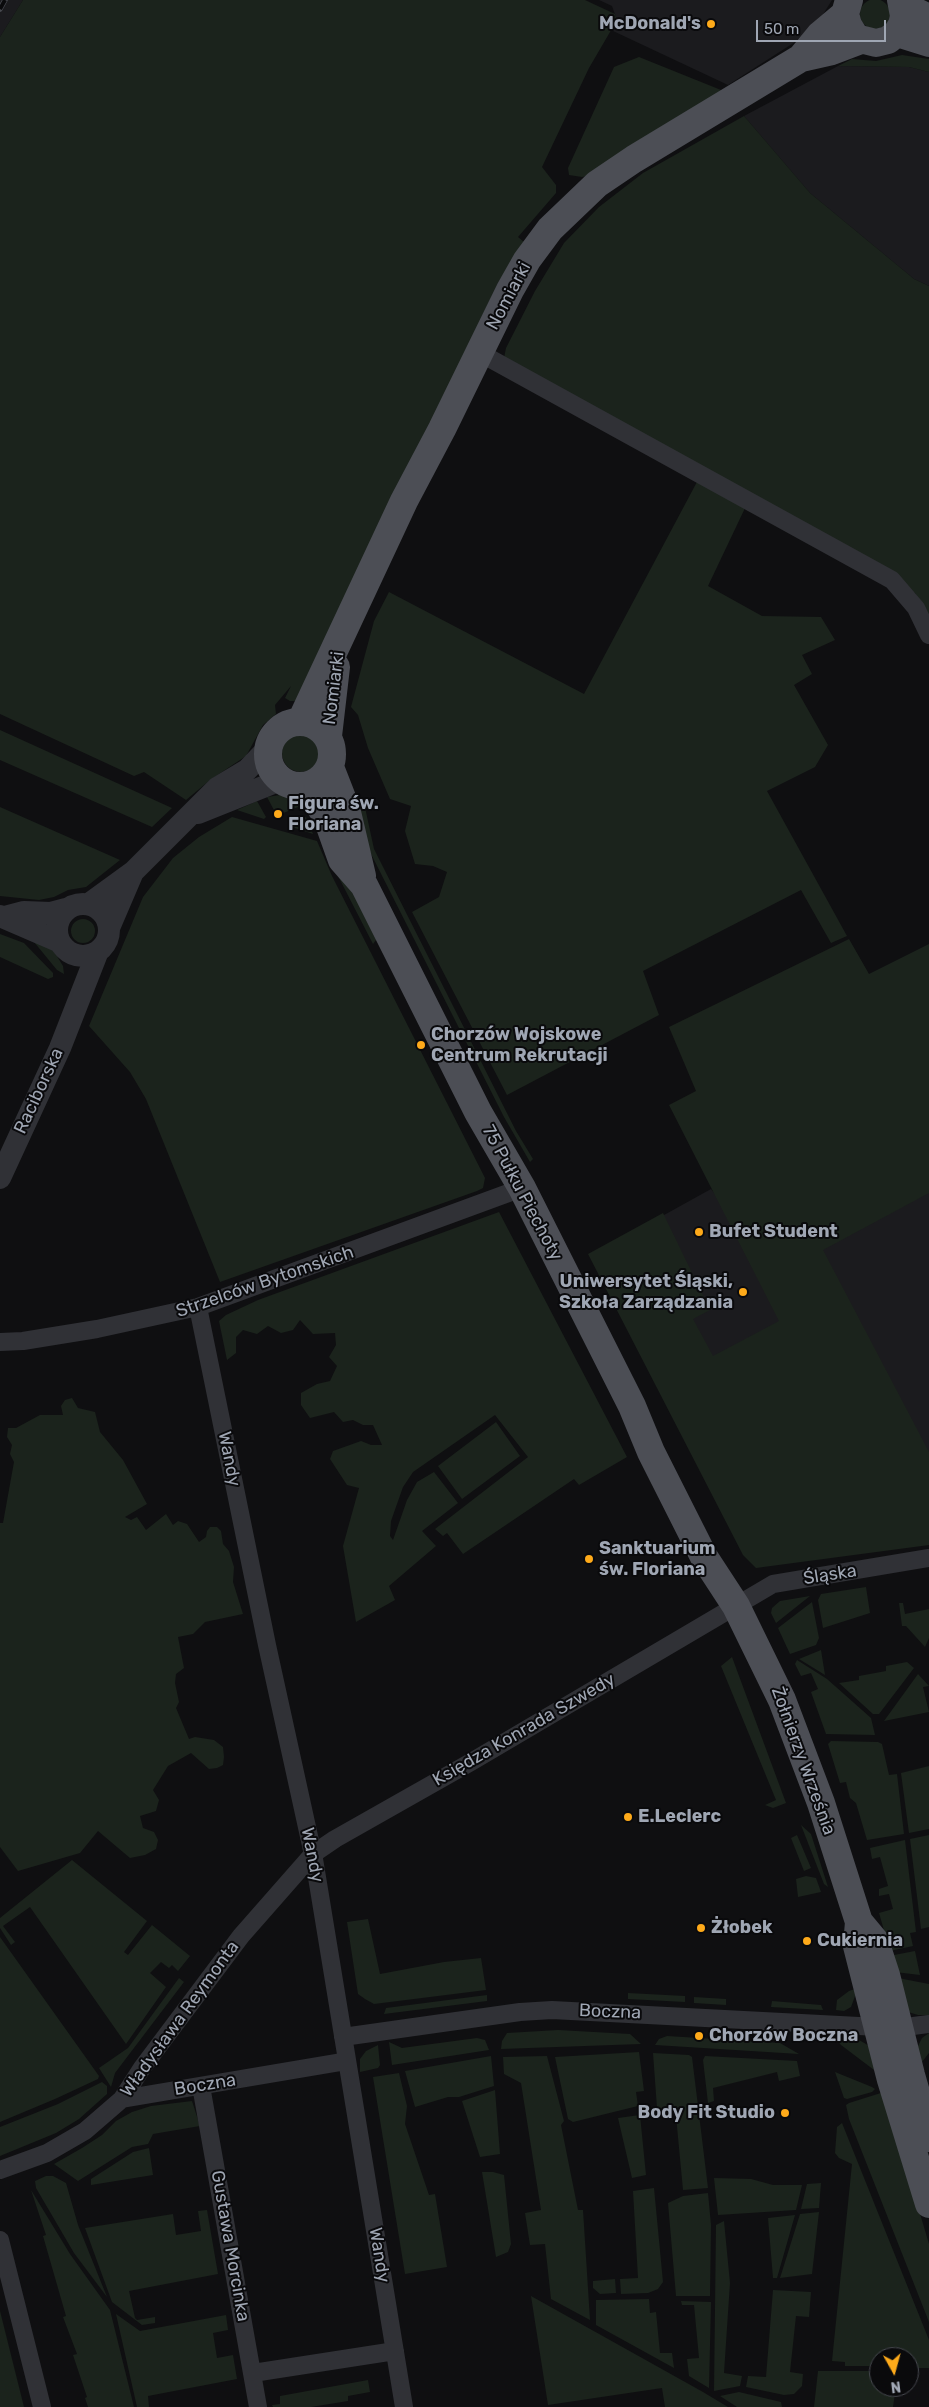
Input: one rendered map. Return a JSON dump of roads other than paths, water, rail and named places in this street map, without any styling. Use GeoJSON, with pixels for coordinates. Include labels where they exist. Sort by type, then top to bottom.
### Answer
{"type":"FeatureCollection","features":[{"type":"Feature","properties":{"kind":"main road"},"geometry":{"type":"LineString","coordinates":[[902,3],[929,18]]}},
{"type":"Feature","properties":{"kind":"main road"},"geometry":{"type":"LineString","coordinates":[[847,7],[848,25],[856,38],[876,43],[888,40],[897,33],[904,16],[902,3]]}},
{"type":"Feature","properties":{"kind":"main road","name":"Nomiarki"},"geometry":{"type":"LineString","coordinates":[[802,58],[820,35],[847,7]]}},
{"type":"Feature","properties":{"kind":"main road"},"geometry":{"type":"LineString","coordinates":[[897,33],[929,43]]}},
{"type":"Feature","properties":{"kind":"main road","name":"Nomiarki"},"geometry":{"type":"LineString","coordinates":[[301,721],[340,641],[354,604],[510,290],[527,260],[550,229],[578,200],[597,184],[634,159],[802,58],[832,51],[861,40]]}},
{"type":"Feature","properties":{"kind":"main road","name":"Nomiarki"},"geometry":{"type":"LineString","coordinates":[[328,736],[340,641]]}},
{"type":"Feature","properties":{"kind":"main road"},"geometry":{"type":"LineString","coordinates":[[301,721],[321,728],[328,736],[332,751],[330,767],[321,779],[293,784],[273,771],[268,756],[268,748],[272,738],[279,729],[288,723],[301,721]]}},
{"type":"Feature","properties":{"kind":"main road","name":"75 Pułku Piechoty"},"geometry":{"type":"LineString","coordinates":[[330,767],[351,823],[364,885]]}},
{"type":"Feature","properties":{"kind":"main road","name":"75 Pułku Piechoty"},"geometry":{"type":"LineString","coordinates":[[293,784],[321,806],[342,860],[364,885],[478,1112],[522,1188],[632,1406],[651,1452],[700,1548],[736,1606]]}},
{"type":"Feature","properties":{"kind":"main road","name":"Żołnierzy Września"},"geometry":{"type":"LineString","coordinates":[[736,1606],[789,1716],[821,1803],[859,1922],[857,1946],[929,2138]]}},
{"type":"Feature","properties":{"kind":"main road","name":"Żołnierzy Września"},"geometry":{"type":"LineString","coordinates":[[888,2028],[891,2080],[929,2204]]}},
{"type":"Feature","properties":{"kind":"street"},"geometry":{"type":"LineString","coordinates":[[480,353],[892,580],[916,608],[929,635]]}},
{"type":"Feature","properties":{"kind":"street"},"geometry":{"type":"LineString","coordinates":[[89,904],[133,872],[217,788],[247,770],[268,748]]}},
{"type":"Feature","properties":{"kind":"street"},"geometry":{"type":"LineString","coordinates":[[190,816],[273,783],[293,784]]}},
{"type":"Feature","properties":{"kind":"street"},"geometry":{"type":"LineString","coordinates":[[2,917],[63,946],[75,955],[85,956],[98,951],[106,941],[109,928],[133,872]]}},
{"type":"Feature","properties":{"kind":"street"},"geometry":{"type":"LineString","coordinates":[[2,917],[24,912],[51,913],[77,904],[89,904],[101,910],[109,928]]}},
{"type":"Feature","properties":{"kind":"street"},"geometry":{"type":"LineString","coordinates":[[63,946],[57,924],[66,909]]}},
{"type":"Feature","properties":{"kind":"street","name":"Raciborska"},"geometry":{"type":"LineString","coordinates":[[63,946],[70,960],[77,1003]]}},
{"type":"Feature","properties":{"kind":"street","name":"Raciborska"},"geometry":{"type":"LineString","coordinates":[[0,1178],[60,1048],[98,951]]}},
{"type":"Feature","properties":{"kind":"street","name":"Strzelców Bytomskich"},"geometry":{"type":"LineString","coordinates":[[0,1342],[23,1342],[97,1329],[198,1307],[522,1188]]}},
{"type":"Feature","properties":{"kind":"street","name":"Wandy"},"geometry":{"type":"LineString","coordinates":[[198,1307],[312,1854],[404,2407]]}},
{"type":"Feature","properties":{"kind":"street","name":"Śląska"},"geometry":{"type":"LineString","coordinates":[[736,1606],[773,1584],[929,1558]]}},
{"type":"Feature","properties":{"kind":"street","name":"Księdza Konrada Szwedy"},"geometry":{"type":"LineString","coordinates":[[312,1854],[334,1839],[472,1762],[736,1606]]}},
{"type":"Feature","properties":{"kind":"street","name":"Władysława Reymonta"},"geometry":{"type":"LineString","coordinates":[[0,2170],[46,2153],[77,2136],[122,2100],[142,2068],[213,1970],[312,1854]]}},
{"type":"Feature","properties":{"kind":"street","name":"Boczna"},"geometry":{"type":"LineString","coordinates":[[343,2037],[520,2012],[552,2010],[888,2028],[929,2024]]}},
{"type":"Feature","properties":{"kind":"street","name":"Boczna"},"geometry":{"type":"LineString","coordinates":[[122,2100],[347,2061]]}},
{"type":"Feature","properties":{"kind":"street","name":"Gustawa Morcinka"},"geometry":{"type":"LineString","coordinates":[[201,2086],[258,2407]]}},
{"type":"Feature","properties":{"kind":"street"},"geometry":{"type":"LineString","coordinates":[[0,2240],[42,2407]]}},
{"type":"Feature","properties":{"kind":"street"},"geometry":{"type":"LineString","coordinates":[[252,2373],[395,2350]]}},
{"type":"Feature","properties":{"kind":"railway"},"geometry":{"type":"LineString","coordinates":[[0,9],[5,0]]}},
{"type":"Feature","properties":{"kind":"place","name":"McDonald's"},"geometry":{"type":"Point","coordinates":[711,24]}},
{"type":"Feature","properties":{"kind":"place","name":"Figura św. Floriana"},"geometry":{"type":"Point","coordinates":[278,814]}},
{"type":"Feature","properties":{"kind":"place","name":"Chorzów Wojskowe Centrum Rekrutacji"},"geometry":{"type":"Point","coordinates":[421,1045]}},
{"type":"Feature","properties":{"kind":"place","name":"Bufet Student"},"geometry":{"type":"Point","coordinates":[699,1232]}},
{"type":"Feature","properties":{"kind":"place","name":"Uniwersytet Śląski, Szkoła Zarządzania"},"geometry":{"type":"Point","coordinates":[743,1292]}},
{"type":"Feature","properties":{"kind":"place","name":"Sanktuarium św. Floriana"},"geometry":{"type":"Point","coordinates":[589,1559]}},
{"type":"Feature","properties":{"kind":"place","name":"E.Leclerc"},"geometry":{"type":"Point","coordinates":[628,1817]}},
{"type":"Feature","properties":{"kind":"place","name":"Żłobek"},"geometry":{"type":"Point","coordinates":[701,1928]}},
{"type":"Feature","properties":{"kind":"place","name":"Cukiernia"},"geometry":{"type":"Point","coordinates":[807,1941]}},
{"type":"Feature","properties":{"kind":"place","name":"Chorzów Boczna"},"geometry":{"type":"Point","coordinates":[699,2036]}},
{"type":"Feature","properties":{"kind":"place","name":"Body Fit Studio"},"geometry":{"type":"Point","coordinates":[785,2113]}}]}
